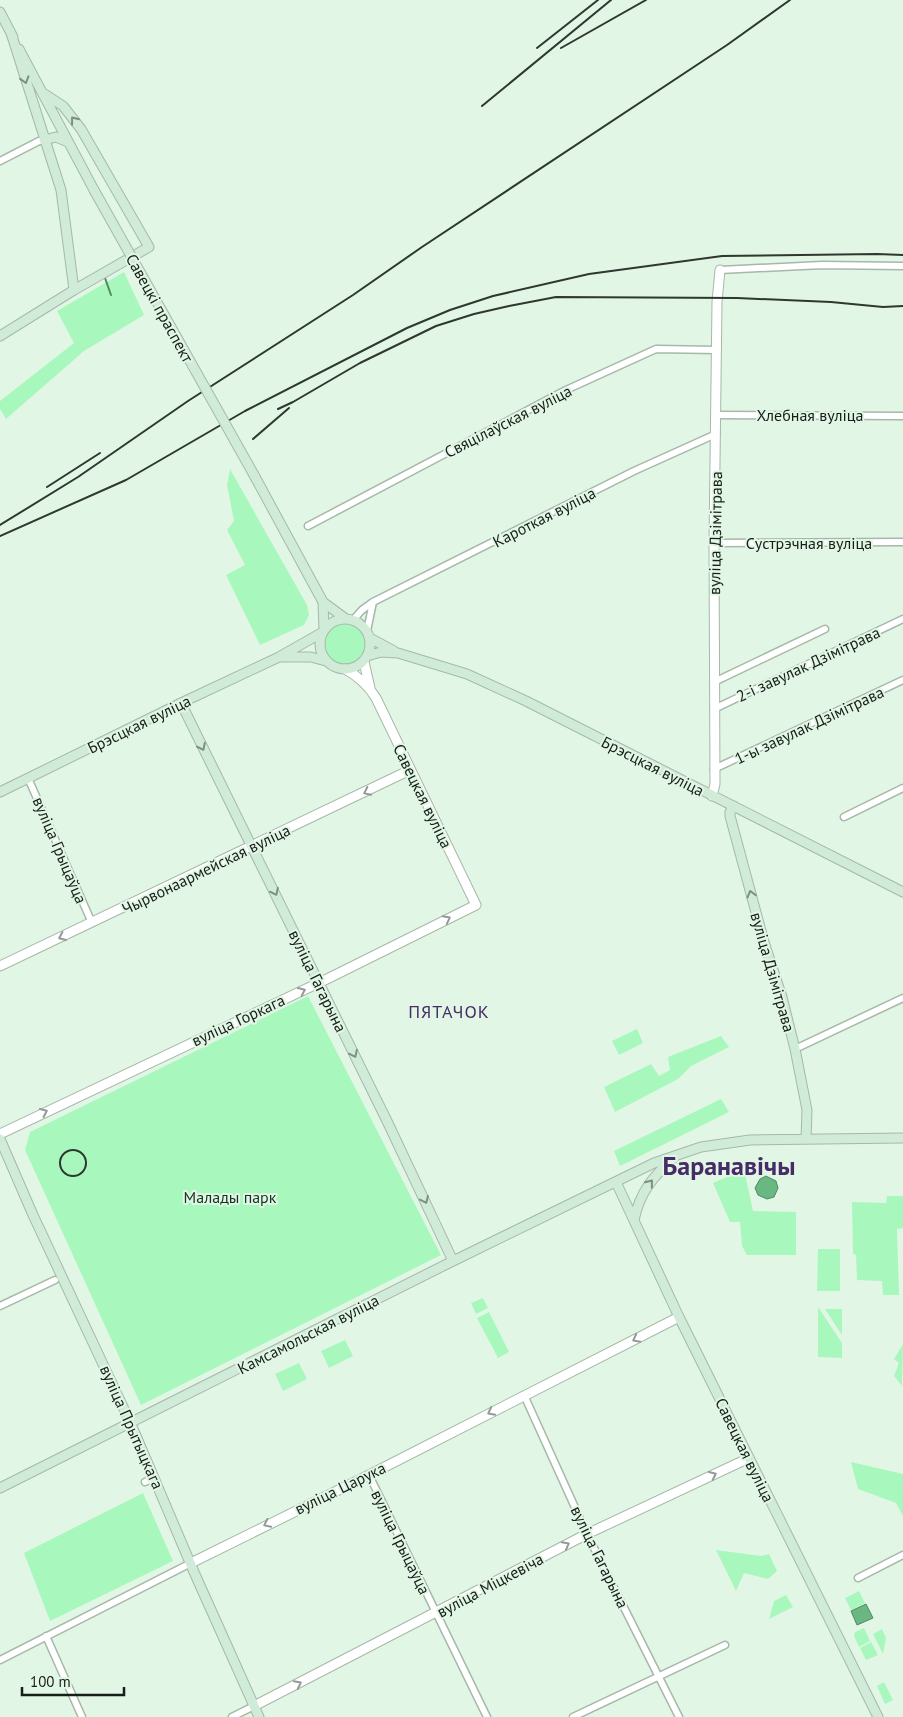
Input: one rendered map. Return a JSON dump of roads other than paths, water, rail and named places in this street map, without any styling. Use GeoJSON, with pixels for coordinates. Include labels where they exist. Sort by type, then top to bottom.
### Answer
{"type":"FeatureCollection","features":[{"type":"Feature","properties":{"kind":"main road","name":"Савецкі праспект"},"geometry":{"type":"LineString","coordinates":[[0,12],[94,190],[323,602],[324,631]]}},
{"type":"Feature","properties":{"kind":"main road"},"geometry":{"type":"LineString","coordinates":[[11,33],[62,195],[74,290]]}},
{"type":"Feature","properties":{"kind":"main road"},"geometry":{"type":"LineString","coordinates":[[0,336],[74,290],[149,247],[81,129],[63,106],[43,93]]}},
{"type":"Feature","properties":{"kind":"main road"},"geometry":{"type":"LineString","coordinates":[[44,140],[56,137],[68,142]]}},
{"type":"Feature","properties":{"kind":"main road","name":"Савецкі праспект"},"geometry":{"type":"LineString","coordinates":[[323,602],[349,619]]}},
{"type":"Feature","properties":{"kind":"main road"},"geometry":{"type":"LineString","coordinates":[[349,619],[361,624],[368,634],[370,650],[366,659],[355,667],[338,668],[326,660],[320,646],[324,631],[334,622],[349,619]]}},
{"type":"Feature","properties":{"kind":"main road","name":"Брэсцкая вуліца"},"geometry":{"type":"LineString","coordinates":[[0,792],[279,657],[324,631]]}},
{"type":"Feature","properties":{"kind":"main road","name":"Брэсцкая вуліца"},"geometry":{"type":"LineString","coordinates":[[368,634],[398,653]]}},
{"type":"Feature","properties":{"kind":"main road","name":"Брэсцкая вуліца"},"geometry":{"type":"LineString","coordinates":[[366,659],[386,652],[398,653],[466,674],[526,701],[903,892]]}},
{"type":"Feature","properties":{"kind":"main road","name":"Брэсцкая вуліца"},"geometry":{"type":"LineString","coordinates":[[279,657],[310,657],[326,660]]}},
{"type":"Feature","properties":{"kind":"main road","name":"вуліца Гагарына"},"geometry":{"type":"LineString","coordinates":[[181,703],[406,1160],[453,1261]]}},
{"type":"Feature","properties":{"kind":"main road","name":"вуліца Дзімітрава"},"geometry":{"type":"LineString","coordinates":[[734,806],[730,816],[764,942],[782,996],[794,1049],[807,1110],[806,1139]]}},
{"type":"Feature","properties":{"kind":"main road","name":"Камсамольская вуліца"},"geometry":{"type":"LineString","coordinates":[[0,1488],[453,1261],[654,1163],[700,1147],[730,1142],[750,1140],[903,1138]]}},
{"type":"Feature","properties":{"kind":"main road","name":"вуліца Прытыцкага"},"geometry":{"type":"LineString","coordinates":[[0,1139],[33,1215],[131,1424],[190,1563],[259,1717]]}},
{"type":"Feature","properties":{"kind":"main road"},"geometry":{"type":"LineString","coordinates":[[634,1220],[638,1204],[647,1187],[678,1154]]}},
{"type":"Feature","properties":{"kind":"main road","name":"Савецкая вуліца"},"geometry":{"type":"LineString","coordinates":[[616,1182],[679,1317],[878,1717]]}},
{"type":"Feature","properties":{"kind":"street"},"geometry":{"type":"LineString","coordinates":[[0,161],[44,140]]}},
{"type":"Feature","properties":{"kind":"street"},"geometry":{"type":"LineString","coordinates":[[720,270],[822,265],[903,266]]}},
{"type":"Feature","properties":{"kind":"street","name":"вуліца Дзімітрава"},"geometry":{"type":"LineString","coordinates":[[712,796],[715,784],[714,543],[718,350],[717,302],[720,270]]}},
{"type":"Feature","properties":{"kind":"street","name":"Свяцілаўская вуліца"},"geometry":{"type":"LineString","coordinates":[[308,526],[566,390],[656,349],[718,350]]}},
{"type":"Feature","properties":{"kind":"street","name":"Хлебная вуліца"},"geometry":{"type":"LineString","coordinates":[[716,415],[903,416]]}},
{"type":"Feature","properties":{"kind":"street","name":"Кароткая вуліца"},"geometry":{"type":"LineString","coordinates":[[349,619],[373,602],[634,471],[716,434]]}},
{"type":"Feature","properties":{"kind":"street","name":"Сустрэчная вуліца"},"geometry":{"type":"LineString","coordinates":[[714,543],[903,542]]}},
{"type":"Feature","properties":{"kind":"street"},"geometry":{"type":"LineString","coordinates":[[368,634],[373,602]]}},
{"type":"Feature","properties":{"kind":"street","name":"2-і завулак Дзімітрава"},"geometry":{"type":"LineString","coordinates":[[714,709],[903,619]]}},
{"type":"Feature","properties":{"kind":"street"},"geometry":{"type":"LineString","coordinates":[[714,682],[825,628]]}},
{"type":"Feature","properties":{"kind":"street","name":"Савецкая вуліца"},"geometry":{"type":"LineString","coordinates":[[366,659],[370,688],[476,905]]}},
{"type":"Feature","properties":{"kind":"street","name":"Савецкая вуліца"},"geometry":{"type":"LineString","coordinates":[[345,669],[370,688]]}},
{"type":"Feature","properties":{"kind":"street","name":"1-ы завулак Дзімітрава"},"geometry":{"type":"LineString","coordinates":[[714,769],[903,680]]}},
{"type":"Feature","properties":{"kind":"street","name":"Чырвонаармейская вуліца"},"geometry":{"type":"LineString","coordinates":[[0,966],[410,770]]}},
{"type":"Feature","properties":{"kind":"street","name":"вуліца Грыцаўца"},"geometry":{"type":"LineString","coordinates":[[28,778],[92,923]]}},
{"type":"Feature","properties":{"kind":"street"},"geometry":{"type":"LineString","coordinates":[[844,817],[903,788]]}},
{"type":"Feature","properties":{"kind":"street","name":"вуліца Горкага"},"geometry":{"type":"LineString","coordinates":[[0,1134],[476,905]]}},
{"type":"Feature","properties":{"kind":"street"},"geometry":{"type":"LineString","coordinates":[[794,1049],[903,998]]}},
{"type":"Feature","properties":{"kind":"street"},"geometry":{"type":"LineString","coordinates":[[0,1306],[55,1280]]}},
{"type":"Feature","properties":{"kind":"street","name":"вуліца Царука"},"geometry":{"type":"LineString","coordinates":[[0,1660],[679,1317]]}},
{"type":"Feature","properties":{"kind":"street","name":"вуліца Гагарына"},"geometry":{"type":"LineString","coordinates":[[524,1395],[587,1534],[679,1717]]}},
{"type":"Feature","properties":{"kind":"street","name":"вуліца Міцкевіча"},"geometry":{"type":"LineString","coordinates":[[232,1717],[436,1614],[587,1534],[749,1458]]}},
{"type":"Feature","properties":{"kind":"street","name":"вуліца Грыцаўца"},"geometry":{"type":"LineString","coordinates":[[369,1475],[487,1717]]}},
{"type":"Feature","properties":{"kind":"street"},"geometry":{"type":"LineString","coordinates":[[145,1482],[154,1478]]}},
{"type":"Feature","properties":{"kind":"street"},"geometry":{"type":"LineString","coordinates":[[858,1578],[903,1555]]}},
{"type":"Feature","properties":{"kind":"street"},"geometry":{"type":"LineString","coordinates":[[46,1636],[82,1717]]}},
{"type":"Feature","properties":{"kind":"street"},"geometry":{"type":"LineString","coordinates":[[573,1717],[725,1645]]}},
{"type":"Feature","properties":{"kind":"waterway"},"geometry":{"type":"LineString","coordinates":[[105,278],[111,295]]}},
{"type":"Feature","properties":{"kind":"railway"},"geometry":{"type":"LineString","coordinates":[[537,48],[598,0]]}},
{"type":"Feature","properties":{"kind":"railway"},"geometry":{"type":"LineString","coordinates":[[482,106],[611,0]]}},
{"type":"Feature","properties":{"kind":"railway"},"geometry":{"type":"LineString","coordinates":[[561,48],[646,0]]}},
{"type":"Feature","properties":{"kind":"railway"},"geometry":{"type":"LineString","coordinates":[[0,525],[78,477],[188,401],[353,295],[422,247],[727,45],[790,0]]}},
{"type":"Feature","properties":{"kind":"railway"},"geometry":{"type":"LineString","coordinates":[[0,536],[126,480],[245,411],[407,328],[450,310],[493,296],[589,274],[722,256],[903,255]]}},
{"type":"Feature","properties":{"kind":"railway"},"geometry":{"type":"LineString","coordinates":[[278,409],[360,363],[436,326],[474,314],[556,297],[737,298],[831,302],[883,307],[903,306]]}},
{"type":"Feature","properties":{"kind":"railway"},"geometry":{"type":"LineString","coordinates":[[253,439],[289,408]]}},
{"type":"Feature","properties":{"kind":"railway"},"geometry":{"type":"LineString","coordinates":[[47,487],[100,453]]}},
{"type":"Feature","properties":{"kind":"railway"},"geometry":{"type":"LineString","coordinates":[[73,1150],[82,1154],[86,1163],[82,1172],[73,1176],[64,1172],[60,1163],[64,1154],[73,1150]]}},
{"type":"Feature","properties":{"kind":"district","name":"ПЯТАЧОК"},"geometry":{"type":"Point","coordinates":[449,1012]}},
{"type":"Feature","properties":{"kind":"district","name":"Баранавічы"},"geometry":{"type":"Point","coordinates":[729,1166]}},
{"type":"Feature","properties":{"kind":"park label","name":"Малады парк"},"geometry":{"type":"Point","coordinates":[230,1197]}}]}
